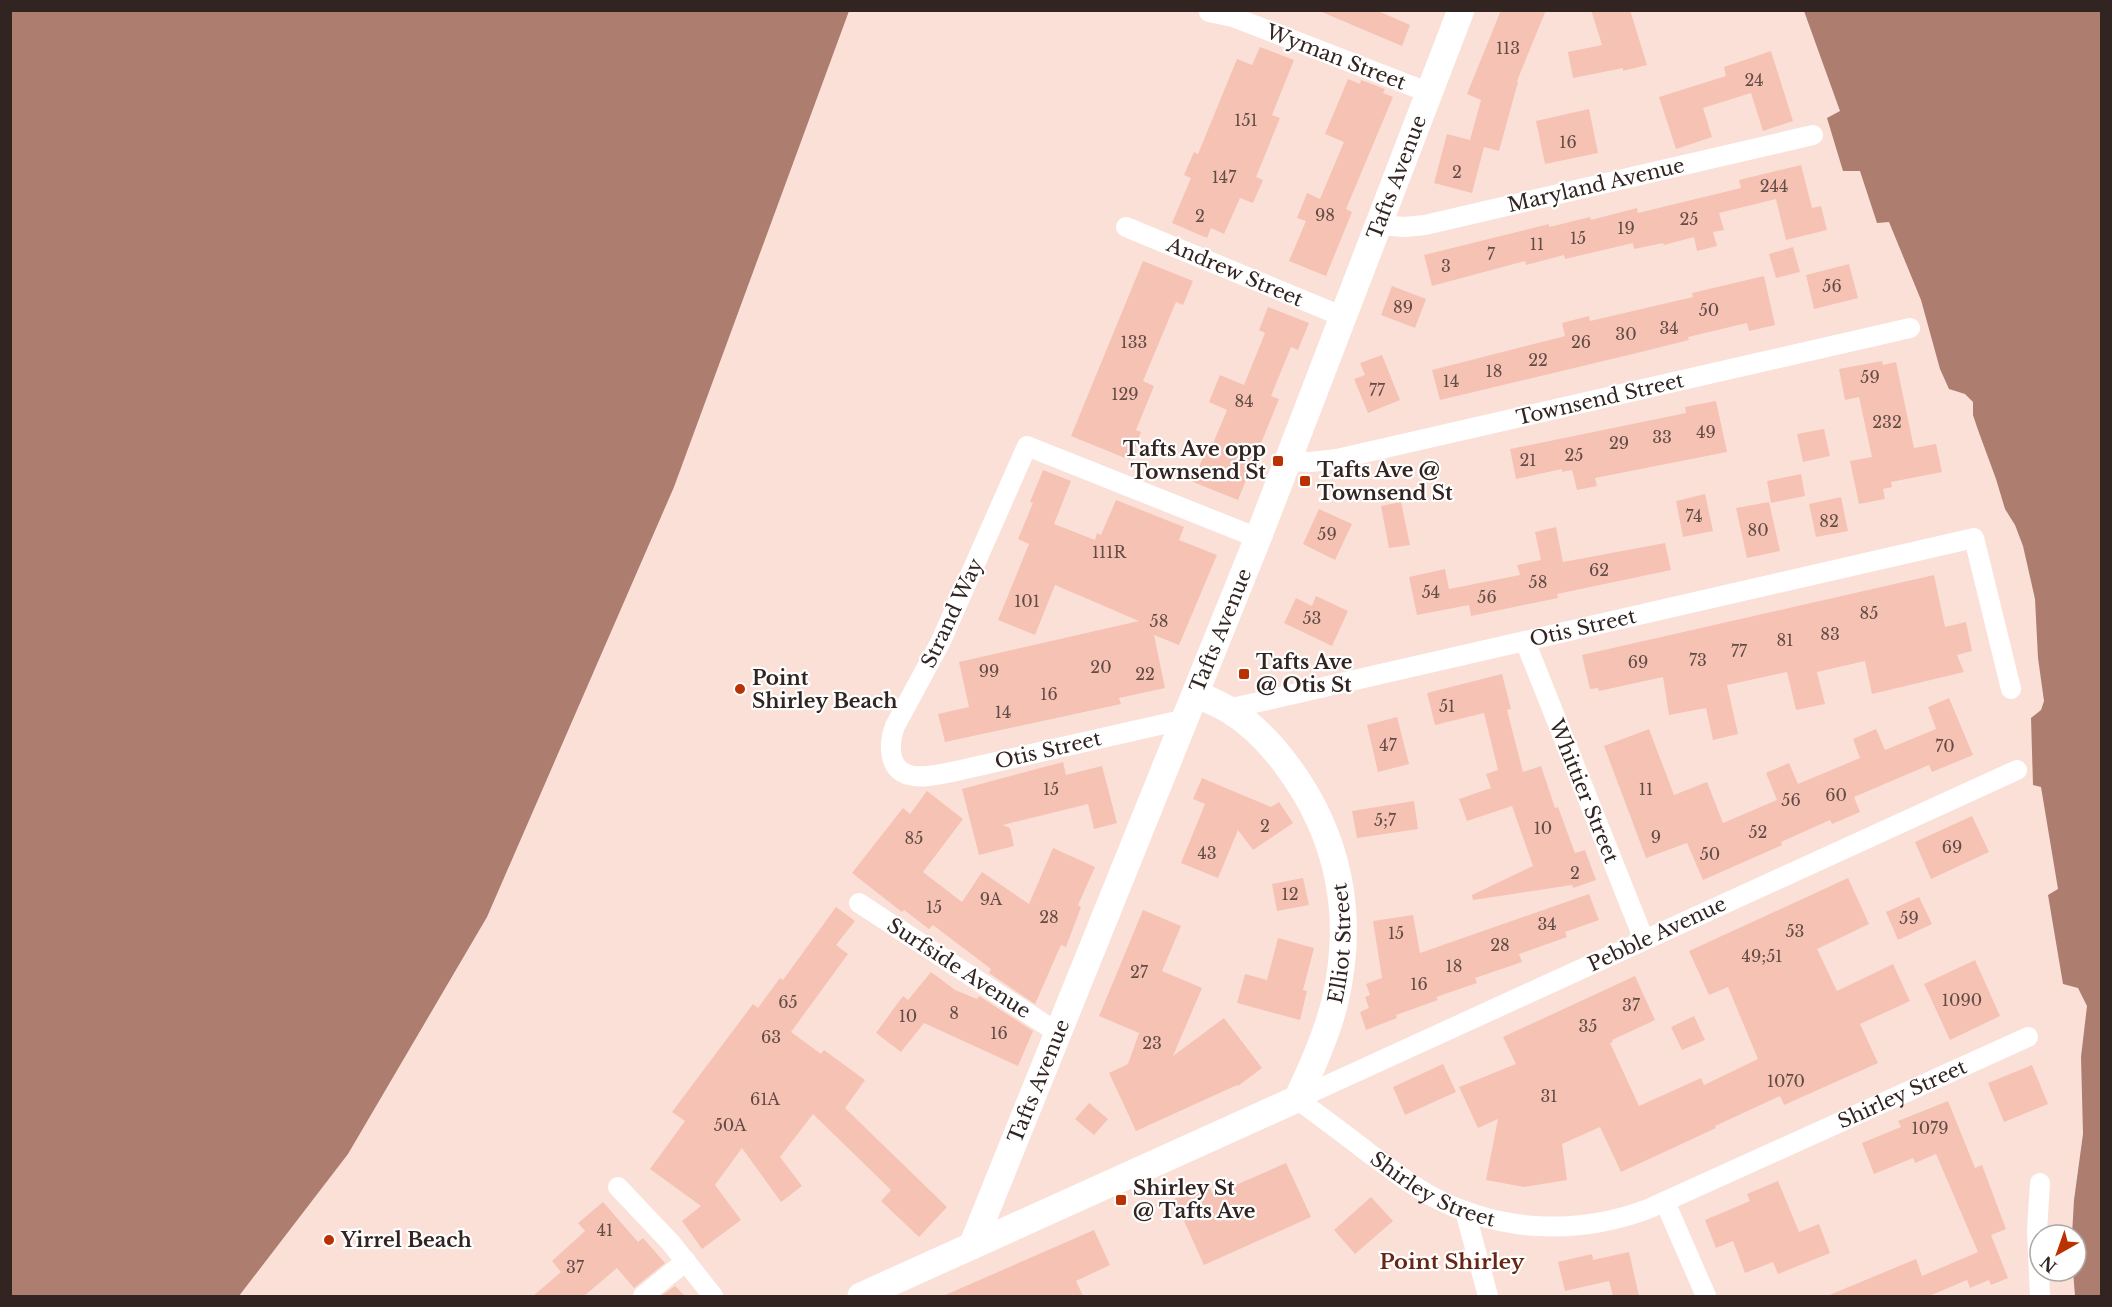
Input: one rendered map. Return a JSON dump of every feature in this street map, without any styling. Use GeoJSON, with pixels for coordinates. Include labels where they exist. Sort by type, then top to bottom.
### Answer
{"type":"FeatureCollection","features":[{"type":"Feature","properties":{"kind":"main road","name":"Tafts Avenue"},"geometry":{"type":"LineString","coordinates":[[972,1246],[1258,538],[1461,10]]}},
{"type":"Feature","properties":{"kind":"main road"},"geometry":{"type":"LineString","coordinates":[[1196,694],[1228,709]]}},
{"type":"Feature","properties":{"kind":"main road","name":"Elliot Street"},"geometry":{"type":"LineString","coordinates":[[1228,709],[1263,737],[1305,790],[1323,824],[1339,881],[1343,942],[1335,1001],[1324,1039],[1297,1099]]}},
{"type":"Feature","properties":{"kind":"main road"},"geometry":{"type":"LineString","coordinates":[[861,1296],[1297,1099]]}},
{"type":"Feature","properties":{"kind":"street","name":"Wyman Street"},"geometry":{"type":"LineString","coordinates":[[1209,12],[1233,17],[1430,93]]}},
{"type":"Feature","properties":{"kind":"street","name":"Maryland Avenue"},"geometry":{"type":"LineString","coordinates":[[1379,225],[1405,227],[1425,225],[1813,135]]}},
{"type":"Feature","properties":{"kind":"street","name":"Andrew Street"},"geometry":{"type":"LineString","coordinates":[[1126,227],[1344,317]]}},
{"type":"Feature","properties":{"kind":"street","name":"Townsend Street"},"geometry":{"type":"LineString","coordinates":[[1288,461],[1337,459],[1910,328]]}},
{"type":"Feature","properties":{"kind":"street","name":"Strand Way"},"geometry":{"type":"LineString","coordinates":[[909,775],[893,760],[890,744],[892,735],[941,641],[1027,446],[1258,538]]}},
{"type":"Feature","properties":{"kind":"street","name":"Otis Street"},"geometry":{"type":"LineString","coordinates":[[1228,709],[1974,538],[2011,689]]}},
{"type":"Feature","properties":{"kind":"street","name":"Whittier Street"},"geometry":{"type":"LineString","coordinates":[[1525,641],[1644,940]]}},
{"type":"Feature","properties":{"kind":"street","name":"Otis Street"},"geometry":{"type":"LineString","coordinates":[[909,775],[924,776],[952,772],[1186,719]]}},
{"type":"Feature","properties":{"kind":"street","name":"Pebble Avenue"},"geometry":{"type":"LineString","coordinates":[[1297,1099],[2017,770]]}},
{"type":"Feature","properties":{"kind":"street","name":"Surfside Avenue"},"geometry":{"type":"LineString","coordinates":[[859,903],[1058,1033]]}},
{"type":"Feature","properties":{"kind":"street","name":"Shirley Street"},"geometry":{"type":"LineString","coordinates":[[1297,1099],[1419,1189],[1465,1210],[1508,1223],[1558,1227],[1604,1222],[1635,1214],[1665,1202],[2028,1037]]}},
{"type":"Feature","properties":{"kind":"street"},"geometry":{"type":"LineString","coordinates":[[2038,1296],[2037,1231],[2040,1184]]}},
{"type":"Feature","properties":{"kind":"street"},"geometry":{"type":"LineString","coordinates":[[618,1186],[655,1225],[713,1296]]}},
{"type":"Feature","properties":{"kind":"street"},"geometry":{"type":"LineString","coordinates":[[1665,1202],[1706,1296]]}},
{"type":"Feature","properties":{"kind":"street"},"geometry":{"type":"LineString","coordinates":[[1465,1210],[1488,1296]]}},
{"type":"Feature","properties":{"kind":"street"},"geometry":{"type":"LineString","coordinates":[[643,1296],[686,1261]]}},
{"type":"Feature","properties":{"kind":"shaded area"},"geometry":{"type":"Polygon","coordinates":[[[10,11],[849,11],[674,487],[487,917],[348,1154],[239,1296],[11,1296],[10,11]]]}},
{"type":"Feature","properties":{"kind":"shaded area"},"geometry":{"type":"Polygon","coordinates":[[[1804,11],[2101,11],[2101,1296],[2075,1296],[2074,1283],[2088,1283],[2088,1223],[2073,1223],[2083,1134],[2081,1057],[2087,1006],[2078,988],[2063,984],[2048,895],[2058,889],[2041,787],[2033,785],[2031,718],[2041,710],[2044,701],[2038,658],[2035,599],[2023,546],[2015,525],[2005,509],[1973,415],[1973,402],[1965,394],[1949,389],[1940,369],[1921,300],[1889,222],[1877,223],[1860,171],[1843,171],[1827,118],[1840,111],[1804,11]]]}},
{"type":"Feature","properties":{"kind":"building"},"geometry":{"type":"Polygon","coordinates":[[[1317,10],[1376,10],[1410,25],[1402,46],[1317,10]]]}},
{"type":"Feature","properties":{"kind":"building"},"geometry":{"type":"Polygon","coordinates":[[[1501,10],[1546,10],[1517,81],[1499,151],[1484,147],[1472,193],[1434,183],[1447,134],[1470,140],[1481,100],[1467,94],[1501,10]]]}},
{"type":"Feature","properties":{"kind":"building"},"geometry":{"type":"Polygon","coordinates":[[[1591,10],[1630,10],[1647,65],[1573,78],[1568,52],[1602,45],[1591,10]]]}},
{"type":"Feature","properties":{"kind":"building"},"geometry":{"type":"Polygon","coordinates":[[[1260,47],[1294,60],[1272,115],[1280,118],[1256,177],[1263,180],[1253,203],[1240,198],[1224,234],[1211,228],[1207,238],[1172,223],[1191,178],[1184,175],[1194,152],[1198,154],[1237,59],[1252,65],[1260,47]]]}},
{"type":"Feature","properties":{"kind":"building"},"geometry":{"type":"Polygon","coordinates":[[[1771,51],[1793,121],[1763,131],[1751,93],[1703,108],[1712,137],[1676,149],[1659,97],[1726,76],[1724,67],[1771,51]]]}},
{"type":"Feature","properties":{"kind":"building"},"geometry":{"type":"Polygon","coordinates":[[[1348,79],[1360,84],[1361,80],[1385,89],[1383,93],[1393,97],[1346,209],[1352,212],[1326,276],[1289,261],[1306,221],[1297,218],[1307,193],[1320,199],[1344,142],[1325,134],[1348,79]]]}},
{"type":"Feature","properties":{"kind":"building"},"geometry":{"type":"Polygon","coordinates":[[[1589,109],[1598,153],[1545,164],[1536,121],[1589,109]]]}},
{"type":"Feature","properties":{"kind":"building"},"geometry":{"type":"Polygon","coordinates":[[[1801,165],[1812,208],[1821,206],[1827,230],[1786,240],[1776,199],[1719,213],[1724,230],[1713,232],[1717,246],[1697,251],[1694,237],[1664,245],[1663,243],[1634,249],[1633,243],[1565,259],[1564,255],[1526,265],[1525,261],[1432,286],[1424,255],[1549,224],[1549,227],[1590,217],[1591,220],[1637,208],[1638,213],[1741,188],[1739,180],[1801,165]]]}},
{"type":"Feature","properties":{"kind":"building"},"geometry":{"type":"Polygon","coordinates":[[[1793,247],[1800,272],[1776,278],[1769,254],[1793,247]]]}},
{"type":"Feature","properties":{"kind":"building"},"geometry":{"type":"Polygon","coordinates":[[[1143,261],[1193,281],[1183,305],[1176,302],[1143,381],[1154,386],[1136,430],[1141,432],[1130,460],[1071,436],[1143,261]]]}},
{"type":"Feature","properties":{"kind":"building"},"geometry":{"type":"Polygon","coordinates":[[[1849,264],[1858,298],[1814,309],[1806,275],[1849,264]]]}},
{"type":"Feature","properties":{"kind":"building"},"geometry":{"type":"Polygon","coordinates":[[[1764,276],[1775,325],[1749,331],[1747,323],[1688,337],[1689,340],[1440,400],[1432,370],[1565,336],[1562,323],[1589,316],[1590,321],[1693,297],[1692,293],[1764,276]]]}},
{"type":"Feature","properties":{"kind":"building"},"geometry":{"type":"Polygon","coordinates":[[[1392,286],[1426,299],[1415,328],[1381,315],[1392,286]]]}},
{"type":"Feature","properties":{"kind":"building"},"geometry":{"type":"Polygon","coordinates":[[[1268,307],[1309,323],[1298,350],[1291,347],[1271,396],[1279,399],[1238,500],[1193,482],[1205,452],[1209,453],[1227,410],[1209,402],[1220,375],[1244,385],[1265,333],[1259,330],[1268,307]]]}},
{"type":"Feature","properties":{"kind":"building"},"geometry":{"type":"Polygon","coordinates":[[[1382,355],[1400,400],[1368,413],[1354,379],[1365,375],[1360,363],[1382,355]]]}},
{"type":"Feature","properties":{"kind":"building"},"geometry":{"type":"Polygon","coordinates":[[[1882,361],[1883,365],[1896,362],[1914,448],[1936,444],[1942,472],[1891,482],[1892,487],[1883,489],[1885,499],[1859,504],[1850,461],[1872,457],[1859,397],[1845,400],[1839,369],[1882,361]]]}},
{"type":"Feature","properties":{"kind":"building"},"geometry":{"type":"Polygon","coordinates":[[[1716,401],[1727,452],[1595,478],[1597,486],[1577,490],[1572,470],[1562,472],[1562,469],[1516,479],[1510,449],[1686,413],[1685,407],[1716,401]]]}},
{"type":"Feature","properties":{"kind":"building"},"geometry":{"type":"Polygon","coordinates":[[[1824,429],[1830,456],[1803,462],[1797,434],[1824,429]]]}},
{"type":"Feature","properties":{"kind":"building"},"geometry":{"type":"Polygon","coordinates":[[[1043,470],[1071,481],[1054,524],[1095,540],[1097,533],[1101,535],[1116,500],[1184,527],[1179,540],[1217,555],[1179,645],[1154,635],[1165,688],[1119,698],[1121,704],[945,742],[938,714],[969,707],[959,662],[1139,621],[1055,585],[1035,635],[998,620],[1029,544],[1018,539],[1033,503],[1030,502],[1043,470]]]}},
{"type":"Feature","properties":{"kind":"building"},"geometry":{"type":"Polygon","coordinates":[[[1801,474],[1805,496],[1771,503],[1767,481],[1801,474]]]}},
{"type":"Feature","properties":{"kind":"building"},"geometry":{"type":"Polygon","coordinates":[[[1705,494],[1713,531],[1683,537],[1676,501],[1705,494]]]}},
{"type":"Feature","properties":{"kind":"building"},"geometry":{"type":"Polygon","coordinates":[[[1841,497],[1848,531],[1816,537],[1809,504],[1841,497]]]}},
{"type":"Feature","properties":{"kind":"building"},"geometry":{"type":"Polygon","coordinates":[[[1401,502],[1410,545],[1389,548],[1381,506],[1401,502]]]}},
{"type":"Feature","properties":{"kind":"building"},"geometry":{"type":"Polygon","coordinates":[[[1769,502],[1780,551],[1747,558],[1736,508],[1769,502]]]}},
{"type":"Feature","properties":{"kind":"building"},"geometry":{"type":"Polygon","coordinates":[[[1319,509],[1352,524],[1335,560],[1303,544],[1319,509]]]}},
{"type":"Feature","properties":{"kind":"building"},"geometry":{"type":"Polygon","coordinates":[[[1556,527],[1563,562],[1665,543],[1671,570],[1557,594],[1558,598],[1471,616],[1469,605],[1417,615],[1409,577],[1445,569],[1449,589],[1520,575],[1517,565],[1541,560],[1535,532],[1556,527]]]}},
{"type":"Feature","properties":{"kind":"building"},"geometry":{"type":"Polygon","coordinates":[[[1934,575],[1945,627],[1966,622],[1972,651],[1957,655],[1964,672],[1872,694],[1865,661],[1817,672],[1825,704],[1796,710],[1787,672],[1727,685],[1738,734],[1713,740],[1706,708],[1669,715],[1663,677],[1599,691],[1598,688],[1590,689],[1582,655],[1934,575]]]}},
{"type":"Feature","properties":{"kind":"building"},"geometry":{"type":"Polygon","coordinates":[[[1316,596],[1348,611],[1332,646],[1284,623],[1296,598],[1312,606],[1316,596]]]}},
{"type":"Feature","properties":{"kind":"building"},"geometry":{"type":"Polygon","coordinates":[[[1502,674],[1511,709],[1507,710],[1523,772],[1541,766],[1555,808],[1558,807],[1575,853],[1585,850],[1596,880],[1573,888],[1572,885],[1473,900],[1472,895],[1533,866],[1512,806],[1467,821],[1459,799],[1491,788],[1486,774],[1498,770],[1484,713],[1435,725],[1427,693],[1502,674]]]}},
{"type":"Feature","properties":{"kind":"building"},"geometry":{"type":"Polygon","coordinates":[[[1949,698],[1973,755],[1932,772],[1929,765],[1854,797],[1860,812],[1832,824],[1830,820],[1781,842],[1782,845],[1703,880],[1687,843],[1646,858],[1604,746],[1649,729],[1674,795],[1707,782],[1723,823],[1777,800],[1766,773],[1789,763],[1798,784],[1860,758],[1853,739],[1876,729],[1885,750],[1936,729],[1928,707],[1949,698]]]}},
{"type":"Feature","properties":{"kind":"building"},"geometry":{"type":"Polygon","coordinates":[[[1397,717],[1409,764],[1378,772],[1367,725],[1397,717]]]}},
{"type":"Feature","properties":{"kind":"building"},"geometry":{"type":"Polygon","coordinates":[[[1063,762],[1066,775],[1102,766],[1117,823],[1094,829],[1088,804],[1003,825],[1010,828],[1014,846],[979,855],[962,789],[1063,762]]]}},
{"type":"Feature","properties":{"kind":"building"},"geometry":{"type":"Polygon","coordinates":[[[1202,778],[1271,807],[1279,802],[1293,823],[1253,850],[1238,830],[1218,878],[1181,863],[1205,804],[1193,799],[1202,778]]]}},
{"type":"Feature","properties":{"kind":"building"},"geometry":{"type":"Polygon","coordinates":[[[927,791],[963,819],[923,872],[962,902],[982,872],[1029,904],[1053,848],[1095,867],[1078,905],[1081,907],[1066,947],[1061,945],[1035,1004],[989,973],[991,969],[933,925],[929,929],[904,910],[902,912],[852,873],[903,808],[910,814],[927,791]]]}},
{"type":"Feature","properties":{"kind":"building"},"geometry":{"type":"Polygon","coordinates":[[[1414,801],[1418,829],[1357,838],[1352,811],[1414,801]]]}},
{"type":"Feature","properties":{"kind":"building"},"geometry":{"type":"Polygon","coordinates":[[[1972,816],[1989,852],[1931,879],[1915,842],[1972,816]]]}},
{"type":"Feature","properties":{"kind":"building"},"geometry":{"type":"Polygon","coordinates":[[[1303,878],[1309,905],[1277,911],[1272,884],[1303,878]]]}},
{"type":"Feature","properties":{"kind":"building"},"geometry":{"type":"Polygon","coordinates":[[[1848,878],[1869,924],[1817,949],[1837,991],[1893,964],[1910,1001],[1860,1024],[1878,1063],[1784,1105],[1780,1096],[1621,1172],[1600,1127],[1562,1144],[1567,1180],[1524,1187],[1486,1180],[1498,1119],[1478,1128],[1459,1087],[1516,1064],[1503,1037],[1635,976],[1655,1020],[1610,1043],[1639,1106],[1701,1078],[1704,1085],[1758,1059],[1728,987],[1709,995],[1689,951],[1848,878]]]}},
{"type":"Feature","properties":{"kind":"building"},"geometry":{"type":"Polygon","coordinates":[[[1589,894],[1599,920],[1565,932],[1567,937],[1519,954],[1522,962],[1475,978],[1477,983],[1436,997],[1438,1000],[1396,1015],[1397,1018],[1366,1030],[1360,1012],[1369,1008],[1365,997],[1370,995],[1366,984],[1382,978],[1373,921],[1413,915],[1420,953],[1589,894]]]}},
{"type":"Feature","properties":{"kind":"building"},"geometry":{"type":"Polygon","coordinates":[[[1919,897],[1932,924],[1898,940],[1886,912],[1919,897]]]}},
{"type":"Feature","properties":{"kind":"building"},"geometry":{"type":"Polygon","coordinates":[[[836,907],[855,921],[836,945],[848,954],[791,1032],[821,1054],[824,1050],[865,1080],[845,1108],[947,1207],[919,1237],[881,1201],[891,1190],[813,1114],[780,1157],[802,1186],[781,1202],[742,1148],[715,1185],[741,1220],[702,1249],[682,1221],[701,1206],[650,1169],[685,1121],[672,1112],[753,1004],[758,1008],[780,978],[783,980],[836,907]]]}},
{"type":"Feature","properties":{"kind":"building"},"geometry":{"type":"Polygon","coordinates":[[[1143,910],[1181,926],[1162,971],[1202,988],[1173,1056],[1224,1018],[1262,1068],[1238,1086],[1136,1131],[1109,1073],[1128,1064],[1139,1033],[1099,1016],[1143,910]]]}},
{"type":"Feature","properties":{"kind":"building"},"geometry":{"type":"Polygon","coordinates":[[[1278,938],[1314,948],[1303,990],[1307,991],[1300,1020],[1237,1003],[1245,974],[1267,980],[1278,938]]]}},
{"type":"Feature","properties":{"kind":"building"},"geometry":{"type":"Polygon","coordinates":[[[1975,960],[2000,1016],[1950,1040],[1924,984],[1975,960]]]}},
{"type":"Feature","properties":{"kind":"building"},"geometry":{"type":"Polygon","coordinates":[[[931,972],[955,990],[977,999],[979,996],[1033,1031],[1018,1066],[924,1023],[901,1052],[876,1033],[903,996],[908,1000],[931,972]]]}},
{"type":"Feature","properties":{"kind":"building"},"geometry":{"type":"Polygon","coordinates":[[[1694,1016],[1705,1040],[1682,1050],[1671,1027],[1694,1016]]]}},
{"type":"Feature","properties":{"kind":"building"},"geometry":{"type":"Polygon","coordinates":[[[1443,1064],[1456,1092],[1405,1115],[1393,1087],[1443,1064]]]}},
{"type":"Feature","properties":{"kind":"building"},"geometry":{"type":"Polygon","coordinates":[[[2032,1065],[2048,1104],[2004,1122],[1988,1083],[2032,1065]]]}},
{"type":"Feature","properties":{"kind":"building"},"geometry":{"type":"Polygon","coordinates":[[[1948,1101],[1975,1168],[1982,1165],[2006,1229],[1991,1235],[2008,1278],[1991,1285],[1989,1280],[1970,1288],[1967,1280],[1929,1296],[1827,1296],[1916,1259],[1922,1276],[1978,1252],[1936,1154],[1915,1163],[1913,1158],[1874,1174],[1862,1143],[1901,1127],[1898,1121],[1948,1101]]]}},
{"type":"Feature","properties":{"kind":"building"},"geometry":{"type":"Polygon","coordinates":[[[1089,1103],[1108,1119],[1094,1135],[1075,1119],[1089,1103]]]}},
{"type":"Feature","properties":{"kind":"building"},"geometry":{"type":"Polygon","coordinates":[[[1286,1163],[1311,1217],[1204,1265],[1174,1199],[1208,1184],[1213,1195],[1286,1163]]]}},
{"type":"Feature","properties":{"kind":"building"},"geometry":{"type":"Polygon","coordinates":[[[1778,1181],[1799,1232],[1819,1224],[1830,1253],[1778,1274],[1773,1262],[1745,1273],[1733,1241],[1716,1248],[1705,1220],[1750,1201],[1747,1194],[1778,1181]]]}},
{"type":"Feature","properties":{"kind":"building"},"geometry":{"type":"Polygon","coordinates":[[[1371,1197],[1393,1221],[1355,1254],[1334,1230],[1371,1197]]]}},
{"type":"Feature","properties":{"kind":"building"},"geometry":{"type":"Polygon","coordinates":[[[603,1202],[638,1242],[643,1238],[665,1263],[634,1288],[617,1268],[584,1296],[533,1296],[561,1272],[552,1261],[585,1231],[578,1223],[603,1202]]]}},
{"type":"Feature","properties":{"kind":"building"},"geometry":{"type":"Polygon","coordinates":[[[1094,1230],[1110,1265],[1076,1281],[1083,1296],[943,1296],[1094,1230]]]}},
{"type":"Feature","properties":{"kind":"building"},"geometry":{"type":"Polygon","coordinates":[[[1629,1252],[1639,1296],[1613,1296],[1609,1281],[1565,1291],[1558,1262],[1592,1254],[1593,1260],[1629,1252]]]}},
{"type":"Feature","properties":{"kind":"building"},"geometry":{"type":"Polygon","coordinates":[[[675,1286],[685,1296],[661,1296],[675,1286]]]}},
{"type":"Feature","properties":{"kind":"place","name":"Tafts Ave opp Townsend St"},"geometry":{"type":"Point","coordinates":[1278,461]}},
{"type":"Feature","properties":{"kind":"place","name":"Tafts Ave @ Townsend St"},"geometry":{"type":"Point","coordinates":[1305,481]}},
{"type":"Feature","properties":{"kind":"place","name":"Tafts Ave @ Otis St"},"geometry":{"type":"Point","coordinates":[1244,674]}},
{"type":"Feature","properties":{"kind":"place","name":"Point Shirley Beach"},"geometry":{"type":"Point","coordinates":[740,689]}},
{"type":"Feature","properties":{"kind":"place","name":"Shirley St @ Tafts Ave"},"geometry":{"type":"Point","coordinates":[1121,1200]}},
{"type":"Feature","properties":{"kind":"place","name":"Yirrel Beach"},"geometry":{"type":"Point","coordinates":[329,1240]}},
{"type":"Feature","properties":{"kind":"district","name":"Point Shirley"},"geometry":{"type":"Point","coordinates":[1452,1262]}}]}
